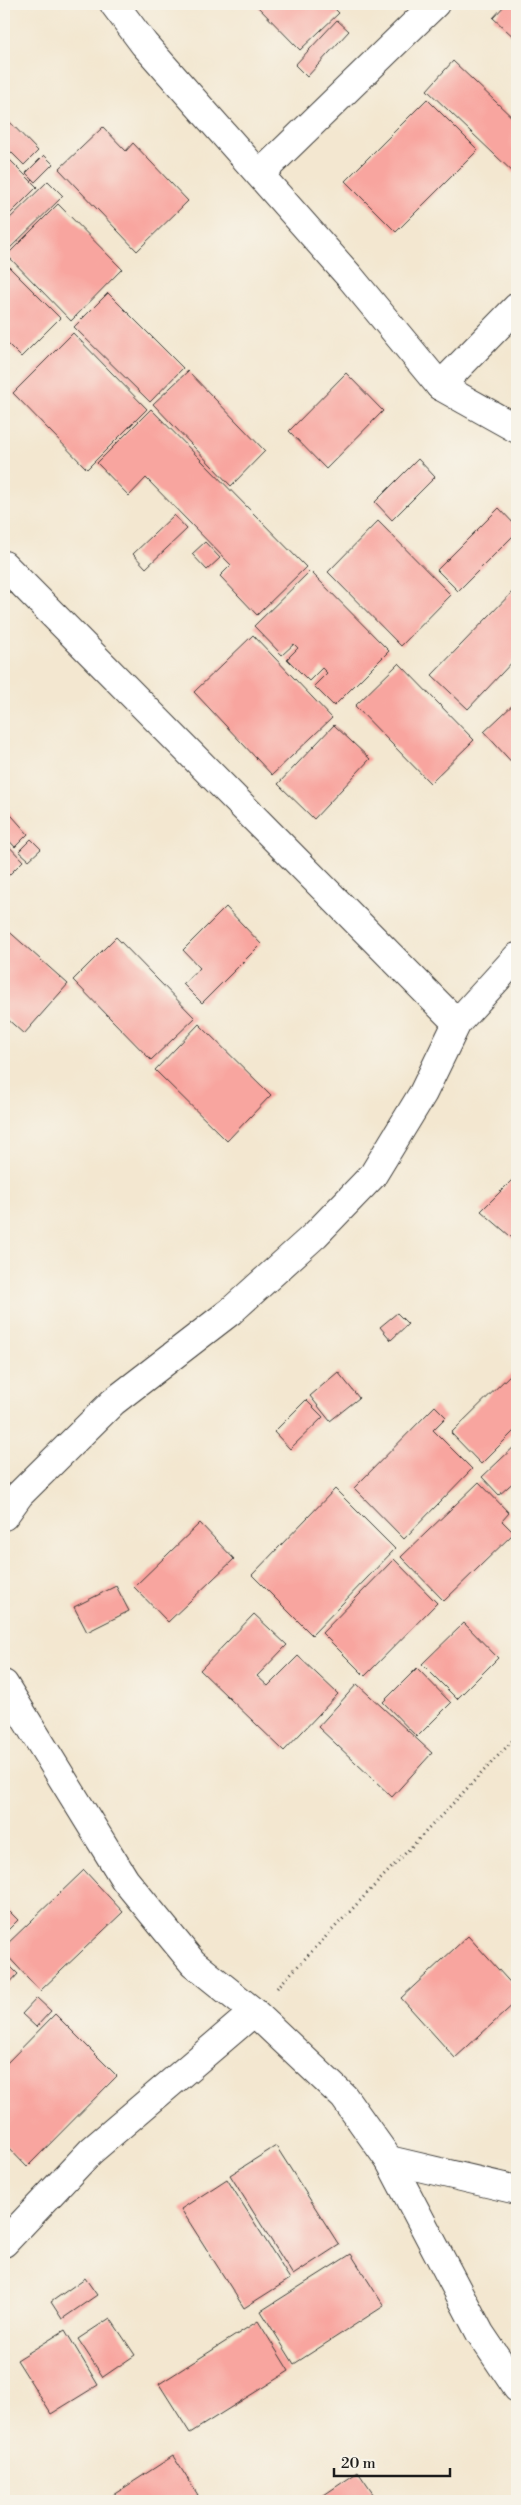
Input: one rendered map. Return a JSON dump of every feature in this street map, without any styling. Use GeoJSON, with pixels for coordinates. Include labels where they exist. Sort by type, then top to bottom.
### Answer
{"type":"FeatureCollection","features":[{"type":"Feature","properties":{"kind":"street"},"geometry":{"type":"LineString","coordinates":[[114,4],[150,51],[350,277],[440,386],[517,429]]}},
{"type":"Feature","properties":{"kind":"street"},"geometry":{"type":"LineString","coordinates":[[260,174],[434,4]]}},
{"type":"Feature","properties":{"kind":"street"},"geometry":{"type":"LineString","coordinates":[[440,386],[517,307]]}},
{"type":"Feature","properties":{"kind":"street"},"geometry":{"type":"LineString","coordinates":[[4,566],[457,1022]]}},
{"type":"Feature","properties":{"kind":"street"},"geometry":{"type":"LineString","coordinates":[[4,1516],[20,1494],[113,1402],[231,1311],[315,1235],[373,1175],[423,1093],[457,1022],[517,957]]}},
{"type":"Feature","properties":{"kind":"street"},"geometry":{"type":"LineString","coordinates":[[4,1684],[126,1880],[193,1963],[254,2012],[344,2097],[389,2160],[480,2333],[517,2388]]}},
{"type":"Feature","properties":{"kind":"street"},"geometry":{"type":"LineString","coordinates":[[4,2243],[91,2151],[254,2012]]}},
{"type":"Feature","properties":{"kind":"street"},"geometry":{"type":"LineString","coordinates":[[389,2160],[517,2190]]}},
{"type":"Feature","properties":{"kind":"path"},"geometry":{"type":"LineString","coordinates":[[254,2012],[517,1736]]}},
{"type":"Feature","properties":{"kind":"building"},"geometry":{"type":"Polygon","coordinates":[[[255,4],[330,4],[339,13],[300,50],[255,4]]]}},
{"type":"Feature","properties":{"kind":"building"},"geometry":{"type":"Polygon","coordinates":[[[506,4],[517,4],[517,40],[493,18],[506,4]]]}},
{"type":"Feature","properties":{"kind":"building"},"geometry":{"type":"Polygon","coordinates":[[[337,20],[349,31],[307,77],[295,65],[337,20]]]}},
{"type":"Feature","properties":{"kind":"building"},"geometry":{"type":"Polygon","coordinates":[[[453,61],[517,122],[517,176],[427,90],[453,61]]]}},
{"type":"Feature","properties":{"kind":"building"},"geometry":{"type":"Polygon","coordinates":[[[427,99],[478,150],[396,232],[345,181],[427,99]]]}},
{"type":"Feature","properties":{"kind":"building"},"geometry":{"type":"Polygon","coordinates":[[[4,116],[38,151],[24,165],[4,145],[4,116]]]}},
{"type":"Feature","properties":{"kind":"building"},"geometry":{"type":"Polygon","coordinates":[[[103,127],[126,151],[133,143],[188,201],[137,251],[59,169],[103,127]]]}},
{"type":"Feature","properties":{"kind":"building"},"geometry":{"type":"Polygon","coordinates":[[[4,154],[37,187],[4,220],[4,154]]]}},
{"type":"Feature","properties":{"kind":"building"},"geometry":{"type":"Polygon","coordinates":[[[44,155],[53,164],[35,182],[26,173],[44,155]]]}},
{"type":"Feature","properties":{"kind":"building"},"geometry":{"type":"Polygon","coordinates":[[[48,181],[63,196],[4,254],[4,224],[48,181]]]}},
{"type":"Feature","properties":{"kind":"building"},"geometry":{"type":"Polygon","coordinates":[[[58,204],[122,269],[71,321],[7,255],[58,204]]]}},
{"type":"Feature","properties":{"kind":"building"},"geometry":{"type":"Polygon","coordinates":[[[4,262],[60,318],[21,357],[4,340],[4,262]]]}},
{"type":"Feature","properties":{"kind":"building"},"geometry":{"type":"Polygon","coordinates":[[[108,293],[183,368],[150,402],[74,327],[108,293]]]}},
{"type":"Feature","properties":{"kind":"building"},"geometry":{"type":"Polygon","coordinates":[[[73,333],[147,409],[87,469],[13,393],[73,333]]]}},
{"type":"Feature","properties":{"kind":"building"},"geometry":{"type":"Polygon","coordinates":[[[188,371],[265,451],[231,486],[153,404],[188,371]]]}},
{"type":"Feature","properties":{"kind":"building"},"geometry":{"type":"Polygon","coordinates":[[[346,373],[383,411],[326,469],[289,431],[346,373]]]}},
{"type":"Feature","properties":{"kind":"building"},"geometry":{"type":"Polygon","coordinates":[[[151,409],[306,567],[257,615],[220,576],[231,565],[146,478],[129,496],[97,463],[151,409]]]}},
{"type":"Feature","properties":{"kind":"building"},"geometry":{"type":"Polygon","coordinates":[[[418,459],[435,477],[392,520],[375,502],[418,459]]]}},
{"type":"Feature","properties":{"kind":"building"},"geometry":{"type":"Polygon","coordinates":[[[499,508],[517,527],[517,532],[458,591],[437,570],[499,508]]]}},
{"type":"Feature","properties":{"kind":"building"},"geometry":{"type":"Polygon","coordinates":[[[174,515],[187,529],[146,568],[133,554],[174,515]]]}},
{"type":"Feature","properties":{"kind":"building"},"geometry":{"type":"Polygon","coordinates":[[[378,521],[451,595],[401,646],[328,572],[378,521]]]}},
{"type":"Feature","properties":{"kind":"building"},"geometry":{"type":"Polygon","coordinates":[[[205,542],[220,558],[207,570],[192,554],[205,542]]]}},
{"type":"Feature","properties":{"kind":"building"},"geometry":{"type":"Polygon","coordinates":[[[310,571],[389,651],[334,706],[314,686],[327,673],[322,668],[309,681],[287,659],[298,648],[294,644],[282,655],[254,626],[310,571]]]}},
{"type":"Feature","properties":{"kind":"building"},"geometry":{"type":"Polygon","coordinates":[[[517,587],[517,657],[468,709],[432,675],[517,587]]]}},
{"type":"Feature","properties":{"kind":"building"},"geometry":{"type":"Polygon","coordinates":[[[253,635],[332,718],[272,775],[194,692],[253,635]]]}},
{"type":"Feature","properties":{"kind":"building"},"geometry":{"type":"Polygon","coordinates":[[[399,663],[474,740],[430,783],[355,706],[399,663]]]}},
{"type":"Feature","properties":{"kind":"building"},"geometry":{"type":"Polygon","coordinates":[[[517,701],[517,768],[484,732],[517,701]]]}},
{"type":"Feature","properties":{"kind":"building"},"geometry":{"type":"Polygon","coordinates":[[[334,725],[370,759],[314,819],[278,784],[334,725]]]}},
{"type":"Feature","properties":{"kind":"building"},"geometry":{"type":"Polygon","coordinates":[[[4,807],[28,834],[15,847],[4,835],[4,807]]]}},
{"type":"Feature","properties":{"kind":"building"},"geometry":{"type":"Polygon","coordinates":[[[31,839],[41,849],[29,860],[19,851],[31,839]]]}},
{"type":"Feature","properties":{"kind":"building"},"geometry":{"type":"Polygon","coordinates":[[[4,841],[23,861],[4,880],[4,841]]]}},
{"type":"Feature","properties":{"kind":"building"},"geometry":{"type":"Polygon","coordinates":[[[226,907],[261,944],[202,1003],[183,984],[200,968],[183,950],[226,907]]]}},
{"type":"Feature","properties":{"kind":"building"},"geometry":{"type":"Polygon","coordinates":[[[4,927],[68,984],[24,1034],[4,1016],[4,927]]]}},
{"type":"Feature","properties":{"kind":"building"},"geometry":{"type":"Polygon","coordinates":[[[116,937],[195,1018],[151,1060],[73,980],[116,937]]]}},
{"type":"Feature","properties":{"kind":"building"},"geometry":{"type":"Polygon","coordinates":[[[199,1024],[271,1095],[227,1141],[155,1070],[199,1024]]]}},
{"type":"Feature","properties":{"kind":"building"},"geometry":{"type":"Polygon","coordinates":[[[512,1180],[517,1185],[517,1242],[481,1211],[512,1180]]]}},
{"type":"Feature","properties":{"kind":"building"},"geometry":{"type":"Polygon","coordinates":[[[397,1313],[408,1324],[391,1340],[380,1327],[397,1313]]]}},
{"type":"Feature","properties":{"kind":"building"},"geometry":{"type":"Polygon","coordinates":[[[517,1368],[517,1428],[481,1464],[451,1433],[517,1368]]]}},
{"type":"Feature","properties":{"kind":"building"},"geometry":{"type":"Polygon","coordinates":[[[338,1372],[359,1398],[330,1421],[310,1396],[338,1372]]]}},
{"type":"Feature","properties":{"kind":"building"},"geometry":{"type":"Polygon","coordinates":[[[306,1400],[323,1417],[290,1449],[274,1432],[306,1400]]]}},
{"type":"Feature","properties":{"kind":"building"},"geometry":{"type":"Polygon","coordinates":[[[435,1406],[446,1417],[433,1430],[472,1469],[404,1539],[354,1488],[435,1406]]]}},
{"type":"Feature","properties":{"kind":"building"},"geometry":{"type":"Polygon","coordinates":[[[517,1444],[517,1479],[499,1495],[482,1477],[517,1444]]]}},
{"type":"Feature","properties":{"kind":"building"},"geometry":{"type":"Polygon","coordinates":[[[479,1482],[509,1513],[502,1521],[514,1533],[444,1601],[401,1557],[479,1482]]]}},
{"type":"Feature","properties":{"kind":"building"},"geometry":{"type":"Polygon","coordinates":[[[335,1489],[395,1549],[312,1635],[252,1575],[335,1489]]]}},
{"type":"Feature","properties":{"kind":"building"},"geometry":{"type":"Polygon","coordinates":[[[200,1523],[234,1559],[168,1622],[134,1587],[200,1523]]]}},
{"type":"Feature","properties":{"kind":"building"},"geometry":{"type":"Polygon","coordinates":[[[394,1559],[437,1603],[365,1676],[322,1633],[394,1559]]]}},
{"type":"Feature","properties":{"kind":"building"},"geometry":{"type":"Polygon","coordinates":[[[116,1586],[129,1611],[87,1632],[74,1607],[116,1586]]]}},
{"type":"Feature","properties":{"kind":"building"},"geometry":{"type":"Polygon","coordinates":[[[254,1614],[287,1645],[257,1676],[268,1686],[298,1656],[338,1694],[284,1751],[200,1670],[254,1614]]]}},
{"type":"Feature","properties":{"kind":"building"},"geometry":{"type":"Polygon","coordinates":[[[464,1623],[498,1658],[457,1699],[422,1664],[464,1623]]]}},
{"type":"Feature","properties":{"kind":"building"},"geometry":{"type":"Polygon","coordinates":[[[417,1668],[451,1703],[417,1737],[383,1702],[417,1668]]]}},
{"type":"Feature","properties":{"kind":"building"},"geometry":{"type":"Polygon","coordinates":[[[357,1684],[432,1753],[392,1797],[318,1727],[357,1684]]]}},
{"type":"Feature","properties":{"kind":"building"},"geometry":{"type":"Polygon","coordinates":[[[84,1870],[123,1912],[40,1991],[4,1952],[4,1947],[84,1870]]]}},
{"type":"Feature","properties":{"kind":"building"},"geometry":{"type":"Polygon","coordinates":[[[4,1906],[18,1920],[4,1934],[4,1906]]]}},
{"type":"Feature","properties":{"kind":"building"},"geometry":{"type":"Polygon","coordinates":[[[468,1936],[517,1990],[517,2001],[455,2058],[401,1998],[468,1936]]]}},
{"type":"Feature","properties":{"kind":"building"},"geometry":{"type":"Polygon","coordinates":[[[4,1960],[18,1974],[4,1989],[4,1960]]]}},
{"type":"Feature","properties":{"kind":"building"},"geometry":{"type":"Polygon","coordinates":[[[37,1998],[51,2011],[36,2027],[22,2014],[37,1998]]]}},
{"type":"Feature","properties":{"kind":"building"},"geometry":{"type":"Polygon","coordinates":[[[55,2014],[117,2076],[27,2167],[4,2143],[4,2066],[55,2014]]]}},
{"type":"Feature","properties":{"kind":"building"},"geometry":{"type":"Polygon","coordinates":[[[276,2146],[339,2245],[293,2275],[230,2175],[276,2146]]]}},
{"type":"Feature","properties":{"kind":"building"},"geometry":{"type":"Polygon","coordinates":[[[227,2179],[290,2279],[244,2308],[181,2209],[227,2179]]]}},
{"type":"Feature","properties":{"kind":"building"},"geometry":{"type":"Polygon","coordinates":[[[351,2254],[384,2306],[294,2364],[261,2311],[351,2254]]]}},
{"type":"Feature","properties":{"kind":"building"},"geometry":{"type":"Polygon","coordinates":[[[85,2278],[97,2295],[62,2319],[51,2302],[85,2278]]]}},
{"type":"Feature","properties":{"kind":"building"},"geometry":{"type":"Polygon","coordinates":[[[110,2318],[135,2355],[103,2377],[78,2339],[110,2318]]]}},
{"type":"Feature","properties":{"kind":"building"},"geometry":{"type":"Polygon","coordinates":[[[258,2321],[289,2371],[190,2433],[159,2384],[258,2321]]]}},
{"type":"Feature","properties":{"kind":"building"},"geometry":{"type":"Polygon","coordinates":[[[65,2330],[98,2385],[51,2414],[17,2360],[65,2330]]]}},
{"type":"Feature","properties":{"kind":"building"},"geometry":{"type":"Polygon","coordinates":[[[173,2456],[198,2495],[188,2501],[117,2501],[113,2495],[173,2456]]]}},
{"type":"Feature","properties":{"kind":"building"},"geometry":{"type":"Polygon","coordinates":[[[358,2472],[378,2501],[315,2501],[358,2472]]]}}]}
